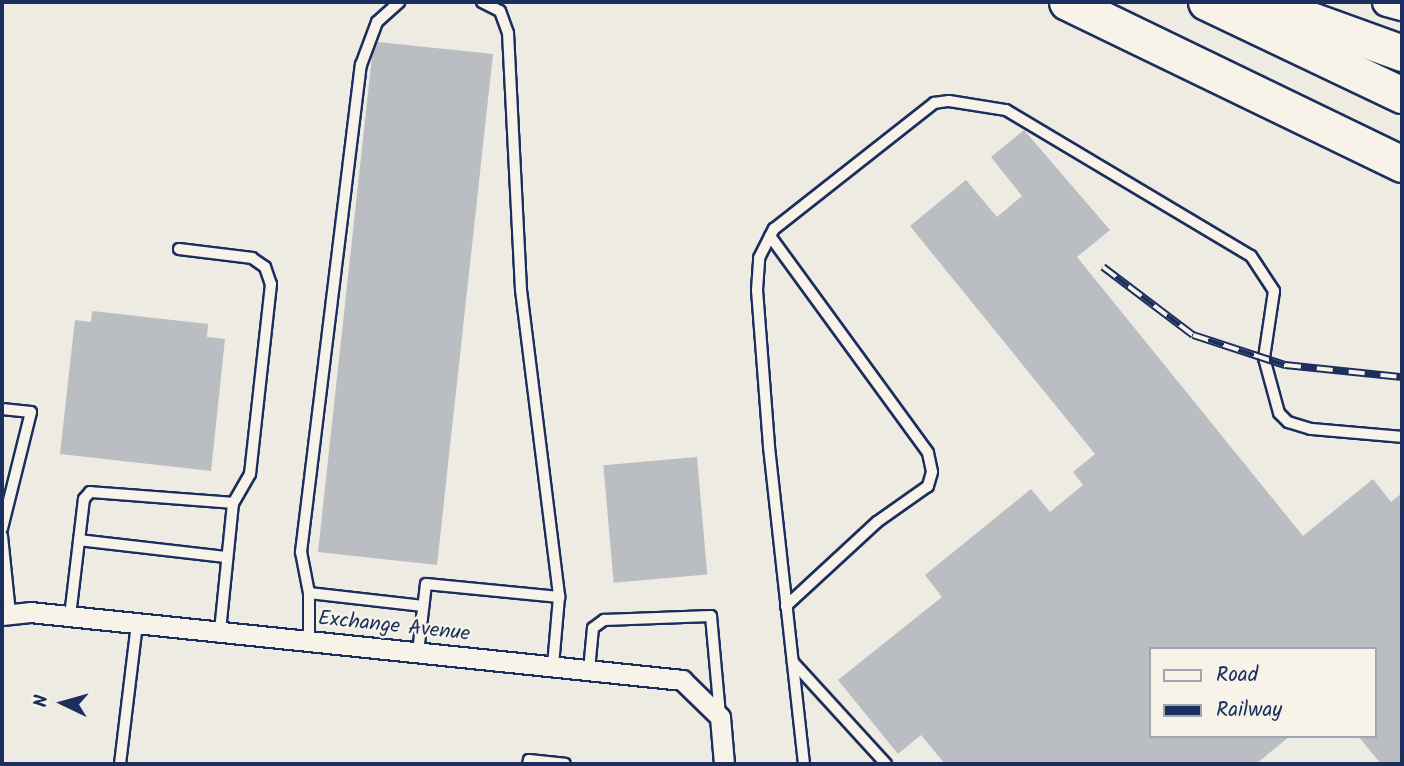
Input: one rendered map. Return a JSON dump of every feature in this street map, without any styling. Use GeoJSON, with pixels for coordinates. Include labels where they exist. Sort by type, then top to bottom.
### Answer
{"type":"FeatureCollection","features":[{"type":"Feature","properties":{"kind":"highway"},"geometry":{"type":"LineString","coordinates":[[1067,2],[1402,164]]}},
{"type":"Feature","properties":{"kind":"highway"},"geometry":{"type":"LineString","coordinates":[[1206,2],[1402,95]]}},
{"type":"Feature","properties":{"kind":"highway"},"geometry":{"type":"LineString","coordinates":[[1261,2],[1402,53]]}},
{"type":"Feature","properties":{"kind":"main road"},"geometry":{"type":"LineString","coordinates":[[1387,2],[1402,6]]}},
{"type":"Feature","properties":{"kind":"street","name":"Exchange Avenue"},"geometry":{"type":"LineString","coordinates":[[6,615],[70,616],[682,680],[720,717]]}},
{"type":"Feature","properties":{"kind":"street"},"geometry":{"type":"LineString","coordinates":[[720,717],[724,764]]}},
{"type":"Feature","properties":{"kind":"lane"},"geometry":{"type":"LineString","coordinates":[[309,641],[309,593],[301,552],[361,65],[377,22],[399,2]]}},
{"type":"Feature","properties":{"kind":"lane"},"geometry":{"type":"LineString","coordinates":[[482,2],[500,11],[508,33],[521,290],[559,597],[553,666]]}},
{"type":"Feature","properties":{"kind":"lane"},"geometry":{"type":"LineString","coordinates":[[804,764],[786,606],[757,289],[759,258],[770,236],[934,103],[949,100],[1006,110],[1251,257],[1274,291],[1264,358],[1279,413],[1288,422],[1383,439],[1402,438]]}},
{"type":"Feature","properties":{"kind":"lane"},"geometry":{"type":"LineString","coordinates":[[770,236],[928,453],[932,472],[928,486],[877,522],[786,606]]}},
{"type":"Feature","properties":{"kind":"lane"},"geometry":{"type":"LineString","coordinates":[[179,249],[252,258],[265,267],[271,284],[250,474],[233,503],[220,632]]}},
{"type":"Feature","properties":{"kind":"lane"},"geometry":{"type":"LineString","coordinates":[[2,410],[31,412],[2,528]]}},
{"type":"Feature","properties":{"kind":"lane"},"geometry":{"type":"LineString","coordinates":[[70,616],[84,499],[90,492],[233,503]]}},
{"type":"Feature","properties":{"kind":"lane"},"geometry":{"type":"LineString","coordinates":[[2,536],[6,615]]}},
{"type":"Feature","properties":{"kind":"lane"},"geometry":{"type":"LineString","coordinates":[[79,540],[227,556]]}},
{"type":"Feature","properties":{"kind":"lane"},"geometry":{"type":"LineString","coordinates":[[418,652],[426,584],[559,597]]}},
{"type":"Feature","properties":{"kind":"lane"},"geometry":{"type":"LineString","coordinates":[[309,593],[423,606]]}},
{"type":"Feature","properties":{"kind":"lane"},"geometry":{"type":"LineString","coordinates":[[589,670],[593,628],[604,620],[711,616],[720,717]]}},
{"type":"Feature","properties":{"kind":"lane"},"geometry":{"type":"LineString","coordinates":[[120,764],[137,623]]}},
{"type":"Feature","properties":{"kind":"lane"},"geometry":{"type":"LineString","coordinates":[[793,662],[886,764]]}},
{"type":"Feature","properties":{"kind":"lane"},"geometry":{"type":"LineString","coordinates":[[528,764],[529,760],[565,764]]}},
{"type":"Feature","properties":{"kind":"building"},"geometry":{"type":"Polygon","coordinates":[[[378,42],[493,54],[437,565],[318,552],[372,56],[378,42]]]}},
{"type":"Feature","properties":{"kind":"building"},"geometry":{"type":"Polygon","coordinates":[[[1024,130],[1110,230],[1077,257],[1303,536],[1373,479],[1391,502],[1402,493],[1402,764],[1381,764],[1360,738],[1376,738],[1376,647],[1148,647],[1148,738],[1288,738],[1256,764],[945,764],[921,735],[898,754],[838,680],[942,597],[925,575],[1031,489],[1050,512],[1083,485],[1073,472],[1095,454],[910,226],[966,180],[997,217],[1022,196],[991,157],[1024,130]]]}},
{"type":"Feature","properties":{"kind":"building"},"geometry":{"type":"Polygon","coordinates":[[[92,311],[208,324],[207,337],[225,339],[211,471],[60,454],[75,320],[91,322],[92,311]]]}},
{"type":"Feature","properties":{"kind":"building"},"geometry":{"type":"Polygon","coordinates":[[[697,457],[707,575],[614,583],[603,465],[697,457]]]}},
{"type":"Feature","properties":{"kind":"railway"},"geometry":{"type":"LineString","coordinates":[[1103,267],[1193,335],[1285,365],[1402,377]]}}]}
